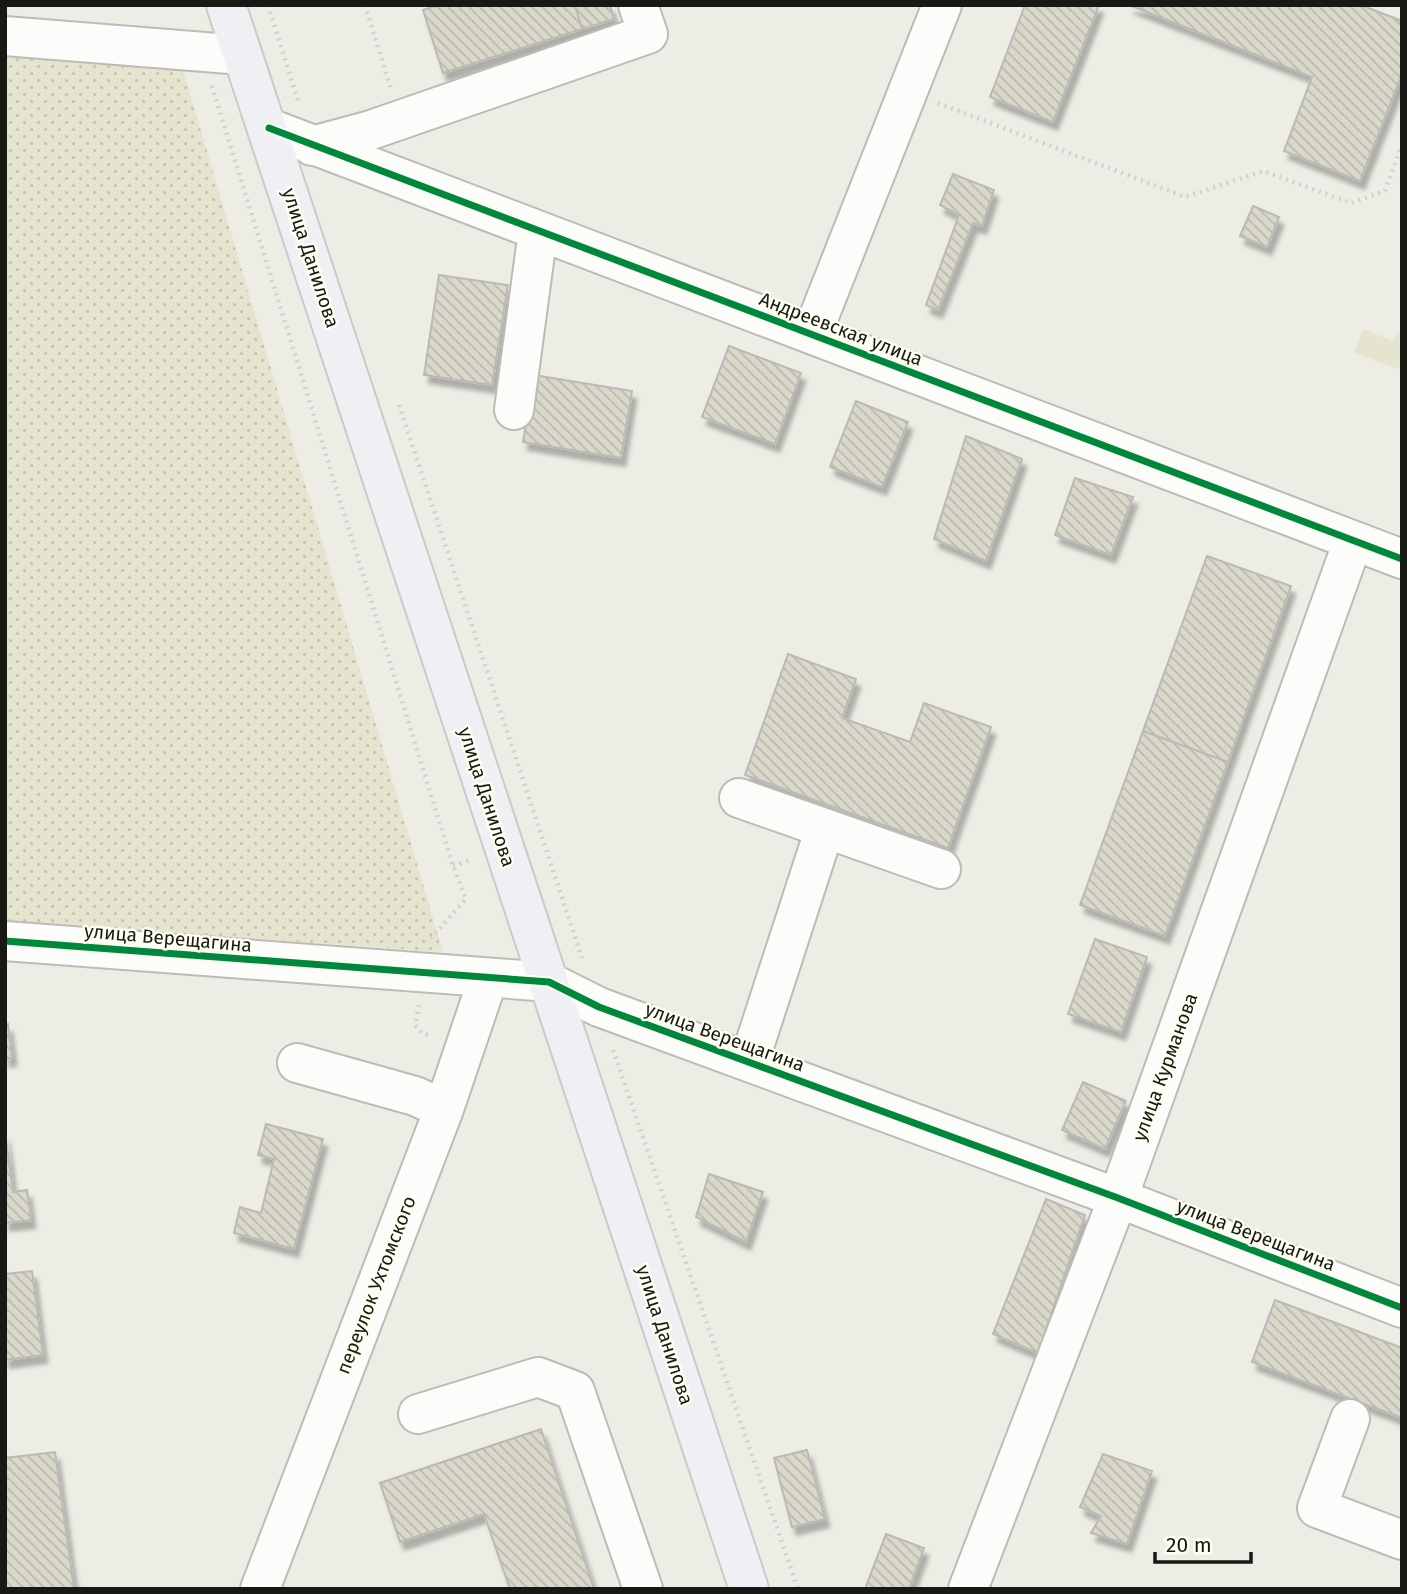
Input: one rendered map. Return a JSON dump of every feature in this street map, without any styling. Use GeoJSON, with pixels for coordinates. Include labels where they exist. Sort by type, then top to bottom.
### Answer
{"type":"FeatureCollection","features":[{"type":"Feature","properties":{"kind":"main road","name":"улица Данилова"},"geometry":{"type":"LineString","coordinates":[[226,5],[748,1589]]}},
{"type":"Feature","properties":{"kind":"street"},"geometry":{"type":"LineString","coordinates":[[312,146],[400,120],[648,34],[638,5]]}},
{"type":"Feature","properties":{"kind":"street"},"geometry":{"type":"LineString","coordinates":[[811,334],[942,5]]}},
{"type":"Feature","properties":{"kind":"street"},"geometry":{"type":"LineString","coordinates":[[5,36],[242,55]]}},
{"type":"Feature","properties":{"kind":"street","name":"Андреевская улица"},"geometry":{"type":"LineString","coordinates":[[268,128],[1402,559]]}},
{"type":"Feature","properties":{"kind":"street"},"geometry":{"type":"LineString","coordinates":[[514,410],[538,232]]}},
{"type":"Feature","properties":{"kind":"street","name":"улица Курманова"},"geometry":{"type":"LineString","coordinates":[[968,1589],[1118,1198],[1353,541]]}},
{"type":"Feature","properties":{"kind":"street"},"geometry":{"type":"LineString","coordinates":[[739,799],[942,869]]}},
{"type":"Feature","properties":{"kind":"street"},"geometry":{"type":"LineString","coordinates":[[749,1062],[825,828]]}},
{"type":"Feature","properties":{"kind":"street","name":"улица Верещагина"},"geometry":{"type":"LineString","coordinates":[[5,941],[549,982],[599,1007],[1118,1198],[1402,1308]]}},
{"type":"Feature","properties":{"kind":"street","name":"переулок Ухтомского"},"geometry":{"type":"LineString","coordinates":[[260,1589],[444,1109],[488,979]]}},
{"type":"Feature","properties":{"kind":"street"},"geometry":{"type":"LineString","coordinates":[[298,1063],[415,1096],[444,1109]]}},
{"type":"Feature","properties":{"kind":"street"},"geometry":{"type":"LineString","coordinates":[[418,1414],[538,1377],[575,1391],[643,1589]]}},
{"type":"Feature","properties":{"kind":"street"},"geometry":{"type":"LineString","coordinates":[[1350,1419],[1317,1508],[1402,1540]]}},
{"type":"Feature","properties":{"kind":"path"},"geometry":{"type":"LineString","coordinates":[[268,5],[312,146]]}},
{"type":"Feature","properties":{"kind":"path"},"geometry":{"type":"LineString","coordinates":[[365,5],[400,120]]}},
{"type":"Feature","properties":{"kind":"path"},"geometry":{"type":"LineString","coordinates":[[201,53],[449,853],[466,899],[430,939],[415,1025],[422,1033],[466,1045]]}},
{"type":"Feature","properties":{"kind":"path"},"geometry":{"type":"LineString","coordinates":[[908,92],[1185,197],[1263,171],[1351,203],[1385,191],[1402,144]]}},
{"type":"Feature","properties":{"kind":"path"},"geometry":{"type":"LineString","coordinates":[[396,397],[599,1007],[798,1589]]}},
{"type":"Feature","properties":{"kind":"green space"},"geometry":{"type":"Polygon","coordinates":[[[5,48],[181,63],[443,952],[5,921],[5,48]]]}},
{"type":"Feature","properties":{"kind":"green space"},"geometry":{"type":"Polygon","coordinates":[[[1363,329],[1393,341],[1397,332],[1402,334],[1402,370],[1354,353],[1363,329]]]}},
{"type":"Feature","properties":{"kind":"building"},"geometry":{"type":"Polygon","coordinates":[[[438,5],[575,5],[582,29],[443,73],[423,10],[438,5]]]}},
{"type":"Feature","properties":{"kind":"building"},"geometry":{"type":"Polygon","coordinates":[[[575,5],[610,5],[614,19],[582,29],[575,5]]]}},
{"type":"Feature","properties":{"kind":"building"},"geometry":{"type":"Polygon","coordinates":[[[1025,5],[1099,5],[1053,122],[990,97],[1025,5]]]}},
{"type":"Feature","properties":{"kind":"building"},"geometry":{"type":"Polygon","coordinates":[[[1129,5],[1361,5],[1402,21],[1402,74],[1360,181],[1284,151],[1312,77],[1129,5]]]}},
{"type":"Feature","properties":{"kind":"building"},"geometry":{"type":"Polygon","coordinates":[[[953,174],[994,190],[982,226],[973,223],[938,310],[926,305],[959,215],[940,205],[953,174]]]}},
{"type":"Feature","properties":{"kind":"building"},"geometry":{"type":"Polygon","coordinates":[[[1253,206],[1279,217],[1267,247],[1240,236],[1253,206]]]}},
{"type":"Feature","properties":{"kind":"building"},"geometry":{"type":"Polygon","coordinates":[[[439,275],[508,285],[492,385],[424,375],[439,275]]]}},
{"type":"Feature","properties":{"kind":"building"},"geometry":{"type":"Polygon","coordinates":[[[729,346],[801,373],[775,444],[702,417],[729,346]]]}},
{"type":"Feature","properties":{"kind":"building"},"geometry":{"type":"Polygon","coordinates":[[[534,375],[632,391],[621,458],[523,442],[534,375]]]}},
{"type":"Feature","properties":{"kind":"building"},"geometry":{"type":"Polygon","coordinates":[[[856,401],[908,422],[882,487],[830,467],[856,401]]]}},
{"type":"Feature","properties":{"kind":"building"},"geometry":{"type":"Polygon","coordinates":[[[966,436],[1022,459],[986,561],[934,539],[966,436]]]}},
{"type":"Feature","properties":{"kind":"building"},"geometry":{"type":"Polygon","coordinates":[[[1075,478],[1133,497],[1111,555],[1055,535],[1075,478]]]}},
{"type":"Feature","properties":{"kind":"building"},"geometry":{"type":"Polygon","coordinates":[[[1207,556],[1291,586],[1228,762],[1143,731],[1207,556]]]}},
{"type":"Feature","properties":{"kind":"building"},"geometry":{"type":"Polygon","coordinates":[[[788,654],[856,679],[842,718],[910,742],[924,703],[991,727],[948,848],[745,775],[788,654]]]}},
{"type":"Feature","properties":{"kind":"building"},"geometry":{"type":"Polygon","coordinates":[[[1143,731],[1228,762],[1165,936],[1080,905],[1143,731]]]}},
{"type":"Feature","properties":{"kind":"building"},"geometry":{"type":"Polygon","coordinates":[[[1095,939],[1147,957],[1121,1032],[1068,1014],[1095,939]]]}},
{"type":"Feature","properties":{"kind":"building"},"geometry":{"type":"Polygon","coordinates":[[[8,1024],[12,1058],[5,1059],[5,1025],[8,1024]]]}},
{"type":"Feature","properties":{"kind":"building"},"geometry":{"type":"Polygon","coordinates":[[[1083,1082],[1126,1101],[1105,1149],[1062,1130],[1083,1082]]]}},
{"type":"Feature","properties":{"kind":"building"},"geometry":{"type":"Polygon","coordinates":[[[266,1124],[323,1139],[294,1249],[234,1233],[240,1207],[261,1213],[274,1159],[258,1155],[266,1124]]]}},
{"type":"Feature","properties":{"kind":"building"},"geometry":{"type":"Polygon","coordinates":[[[5,1133],[13,1192],[27,1190],[31,1220],[5,1223],[5,1133]]]}},
{"type":"Feature","properties":{"kind":"building"},"geometry":{"type":"Polygon","coordinates":[[[709,1174],[763,1192],[746,1242],[696,1217],[709,1174]]]}},
{"type":"Feature","properties":{"kind":"building"},"geometry":{"type":"Polygon","coordinates":[[[1046,1199],[1085,1215],[1038,1353],[993,1334],[1046,1199]]]}},
{"type":"Feature","properties":{"kind":"building"},"geometry":{"type":"Polygon","coordinates":[[[32,1271],[43,1355],[5,1360],[5,1274],[32,1271]]]}},
{"type":"Feature","properties":{"kind":"building"},"geometry":{"type":"Polygon","coordinates":[[[1275,1300],[1402,1348],[1402,1418],[1252,1362],[1275,1300]]]}},
{"type":"Feature","properties":{"kind":"building"},"geometry":{"type":"Polygon","coordinates":[[[541,1429],[594,1589],[510,1589],[484,1514],[400,1542],[380,1483],[541,1429]]]}},
{"type":"Feature","properties":{"kind":"building"},"geometry":{"type":"Polygon","coordinates":[[[807,1450],[825,1519],[792,1527],[774,1458],[807,1450]]]}},
{"type":"Feature","properties":{"kind":"building"},"geometry":{"type":"Polygon","coordinates":[[[55,1452],[74,1589],[5,1589],[5,1458],[55,1452]]]}},
{"type":"Feature","properties":{"kind":"building"},"geometry":{"type":"Polygon","coordinates":[[[1103,1454],[1152,1471],[1127,1544],[1091,1533],[1101,1516],[1080,1507],[1103,1454]]]}},
{"type":"Feature","properties":{"kind":"building"},"geometry":{"type":"Polygon","coordinates":[[[886,1534],[924,1548],[909,1589],[865,1589],[886,1534]]]}},
{"type":"Feature","properties":{"kind":"cycle path"},"geometry":{"type":"LineString","coordinates":[[269,128],[1402,559]]}},
{"type":"Feature","properties":{"kind":"cycle path"},"geometry":{"type":"LineString","coordinates":[[5,941],[549,982],[599,1007],[1118,1198],[1402,1308]]}}]}
